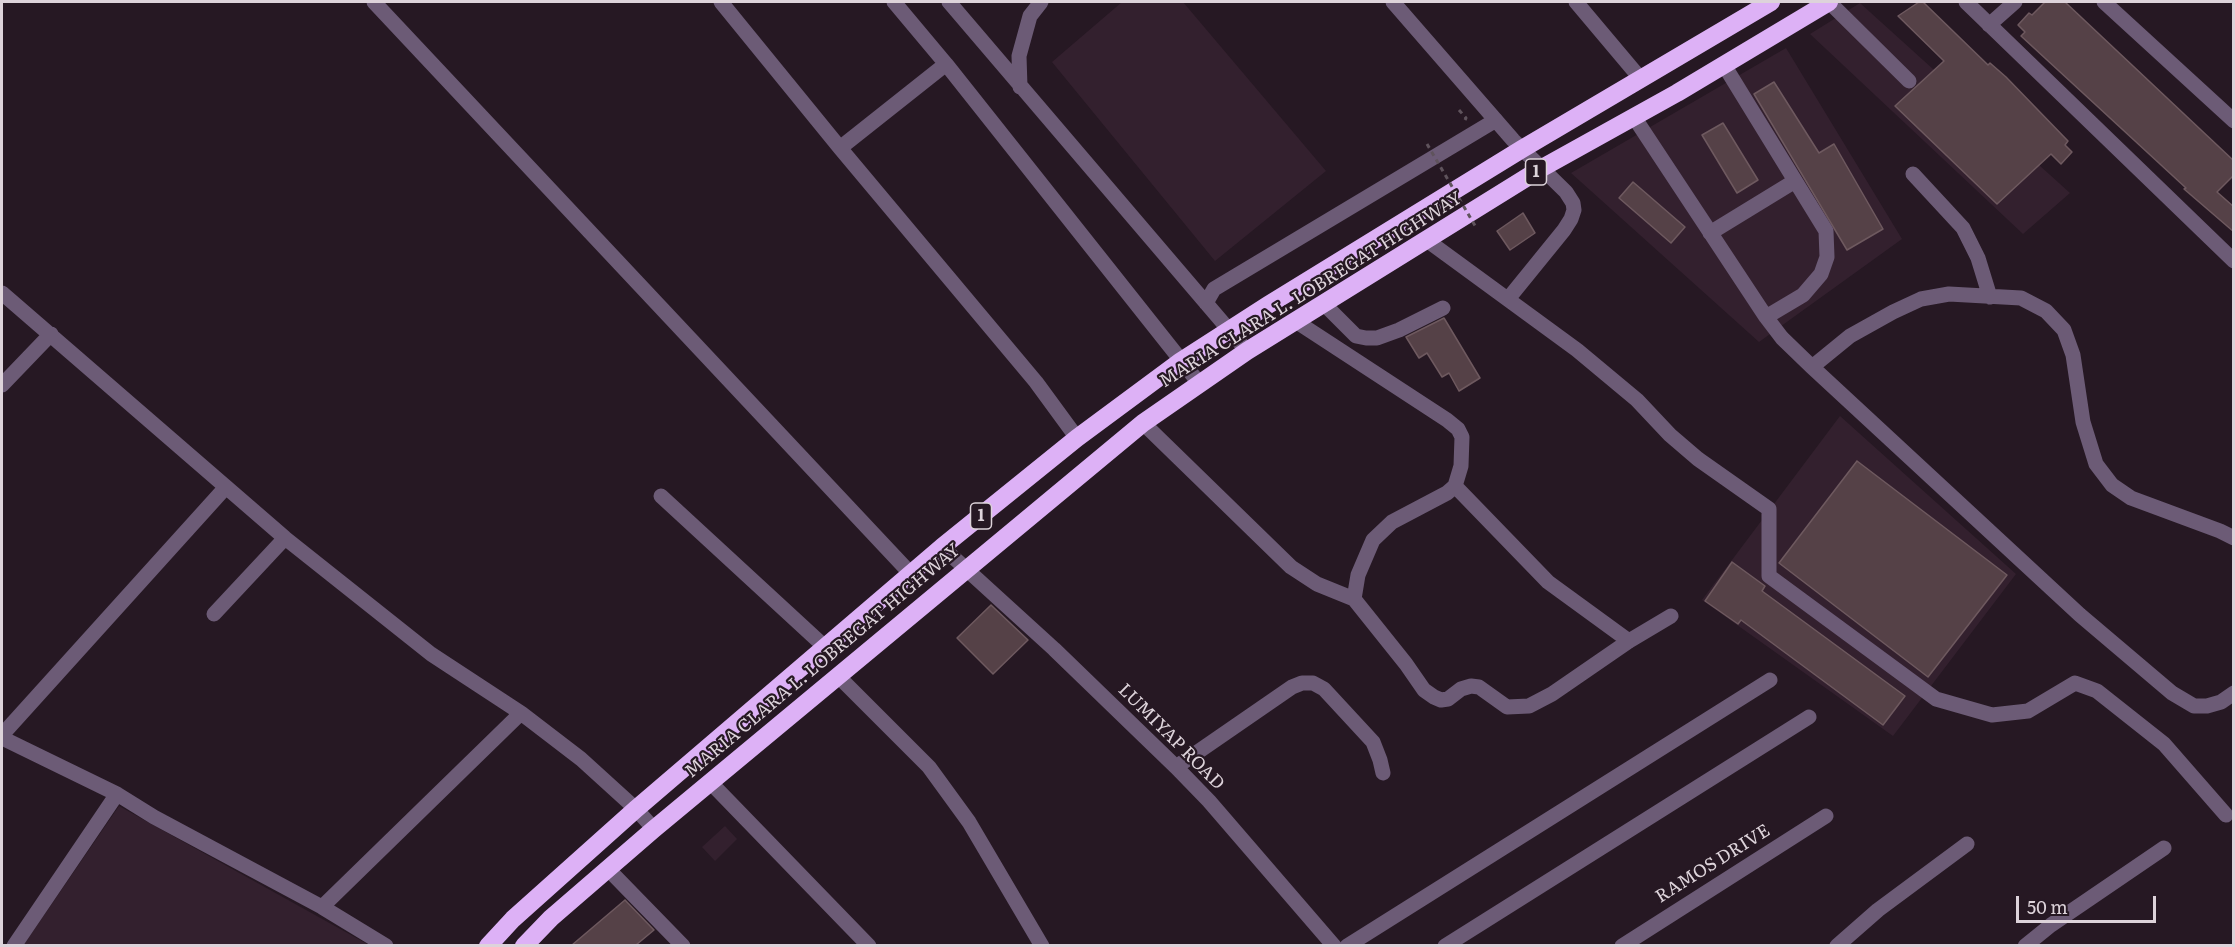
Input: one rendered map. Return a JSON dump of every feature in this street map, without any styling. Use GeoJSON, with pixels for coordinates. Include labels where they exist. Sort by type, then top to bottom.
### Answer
{"type":"FeatureCollection","features":[{"type":"Feature","properties":{"kind":"highway","name":"MARIA CLARA L. LOBREGAT HIGHWAY"},"geometry":{"type":"LineString","coordinates":[[488,945],[513,919],[636,809],[942,547],[1077,438],[1181,361],[1522,149],[1771,2]]}},
{"type":"Feature","properties":{"kind":"highway","name":"MARIA CLARA L. LOBREGAT HIGHWAY"},"geometry":{"type":"LineString","coordinates":[[524,945],[551,918],[654,829],[1143,423],[1247,351],[1428,241],[1542,168],[1724,65],[1829,2]]}},
{"type":"Feature","properties":{"kind":"street"},"geometry":{"type":"LineString","coordinates":[[374,2],[911,574]]}},
{"type":"Feature","properties":{"kind":"street"},"geometry":{"type":"LineString","coordinates":[[721,2],[1036,382],[1077,438]]}},
{"type":"Feature","properties":{"kind":"street"},"geometry":{"type":"LineString","coordinates":[[894,2],[946,64],[1199,383]]}},
{"type":"Feature","properties":{"kind":"street"},"geometry":{"type":"LineString","coordinates":[[949,2],[1247,351]]}},
{"type":"Feature","properties":{"kind":"street"},"geometry":{"type":"LineString","coordinates":[[1020,87],[1019,56],[1030,16],[1041,2]]}},
{"type":"Feature","properties":{"kind":"street"},"geometry":{"type":"LineString","coordinates":[[1393,2],[1522,149],[1566,192],[1573,203],[1572,219],[1508,299]]}},
{"type":"Feature","properties":{"kind":"street"},"geometry":{"type":"LineString","coordinates":[[1576,2],[1640,78]]}},
{"type":"Feature","properties":{"kind":"street"},"geometry":{"type":"LineString","coordinates":[[1829,2],[1909,81]]}},
{"type":"Feature","properties":{"kind":"street"},"geometry":{"type":"LineString","coordinates":[[1966,2],[2234,261]]}},
{"type":"Feature","properties":{"kind":"street"},"geometry":{"type":"LineString","coordinates":[[1989,25],[2015,2]]}},
{"type":"Feature","properties":{"kind":"street"},"geometry":{"type":"LineString","coordinates":[[2104,2],[2234,121]]}},
{"type":"Feature","properties":{"kind":"street"},"geometry":{"type":"LineString","coordinates":[[840,148],[946,64]]}},
{"type":"Feature","properties":{"kind":"street"},"geometry":{"type":"LineString","coordinates":[[1724,65],[1826,231],[1827,257],[1821,274],[1803,295],[1766,317]]}},
{"type":"Feature","properties":{"kind":"street"},"geometry":{"type":"LineString","coordinates":[[1634,117],[1766,317],[1782,338],[1812,367],[2080,615],[2172,693],[2194,706],[2207,706],[2221,702],[2234,693]]}},
{"type":"Feature","properties":{"kind":"street"},"geometry":{"type":"LineString","coordinates":[[1206,303],[1214,289],[1496,120]]}},
{"type":"Feature","properties":{"kind":"street"},"geometry":{"type":"LineString","coordinates":[[1913,174],[1963,228],[1978,258],[1990,297]]}},
{"type":"Feature","properties":{"kind":"street"},"geometry":{"type":"LineString","coordinates":[[1710,233],[1795,180]]}},
{"type":"Feature","properties":{"kind":"street"},"geometry":{"type":"LineString","coordinates":[[1428,241],[1610,377],[1698,459],[1768,509],[1769,576],[1936,699],[1992,715],[2028,711],[2075,683],[2097,691],[2164,744],[2226,815]]}},
{"type":"Feature","properties":{"kind":"street"},"geometry":{"type":"LineString","coordinates":[[2,292],[285,538],[431,654],[521,713],[582,759],[654,829]]}},
{"type":"Feature","properties":{"kind":"street"},"geometry":{"type":"LineString","coordinates":[[1812,367],[1850,336],[1922,298],[1949,294],[2021,298],[2046,311],[2064,330],[2073,355],[2083,422],[2096,464],[2112,485],[2131,498],[2234,538]]}},
{"type":"Feature","properties":{"kind":"street"},"geometry":{"type":"LineString","coordinates":[[1324,305],[1356,336],[1366,339],[1377,338],[1399,330],[1443,308]]}},
{"type":"Feature","properties":{"kind":"street"},"geometry":{"type":"LineString","coordinates":[[1296,322],[1430,408],[1458,429],[1464,446],[1455,486],[1446,494],[1392,522],[1374,540],[1358,575],[1354,599]]}},
{"type":"Feature","properties":{"kind":"street"},"geometry":{"type":"LineString","coordinates":[[2,385],[51,334]]}},
{"type":"Feature","properties":{"kind":"street"},"geometry":{"type":"LineString","coordinates":[[1143,423],[1291,567],[1317,584],[1354,599],[1424,690],[1441,700],[1448,699],[1461,689],[1471,686],[1479,687],[1507,707],[1529,706],[1552,694],[1671,615]]}},
{"type":"Feature","properties":{"kind":"street"},"geometry":{"type":"LineString","coordinates":[[1455,486],[1548,582],[1629,641]]}},
{"type":"Feature","properties":{"kind":"street"},"geometry":{"type":"LineString","coordinates":[[226,487],[2,736],[117,794],[154,818],[322,907],[386,945]]}},
{"type":"Feature","properties":{"kind":"street"},"geometry":{"type":"LineString","coordinates":[[661,496],[825,648]]}},
{"type":"Feature","properties":{"kind":"street"},"geometry":{"type":"LineString","coordinates":[[214,614],[285,538]]}},
{"type":"Feature","properties":{"kind":"street","name":"LUMIYAP ROAD"},"geometry":{"type":"LineString","coordinates":[[942,547],[1054,649],[1176,767],[1209,801],[1334,945]]}},
{"type":"Feature","properties":{"kind":"street"},"geometry":{"type":"LineString","coordinates":[[838,676],[929,767],[969,822],[1042,945]]}},
{"type":"Feature","properties":{"kind":"street"},"geometry":{"type":"LineString","coordinates":[[1347,945],[1770,680]]}},
{"type":"Feature","properties":{"kind":"street"},"geometry":{"type":"LineString","coordinates":[[1176,767],[1292,687],[1302,683],[1313,683],[1324,689],[1373,742],[1383,773]]}},
{"type":"Feature","properties":{"kind":"street"},"geometry":{"type":"LineString","coordinates":[[322,907],[521,713]]}},
{"type":"Feature","properties":{"kind":"street"},"geometry":{"type":"LineString","coordinates":[[1445,945],[1809,717]]}},
{"type":"Feature","properties":{"kind":"street"},"geometry":{"type":"LineString","coordinates":[[710,782],[869,945]]}},
{"type":"Feature","properties":{"kind":"street"},"geometry":{"type":"LineString","coordinates":[[14,945],[117,794]]}},
{"type":"Feature","properties":{"kind":"street","name":"RAMOS DRIVE"},"geometry":{"type":"LineString","coordinates":[[1622,945],[1826,816]]}},
{"type":"Feature","properties":{"kind":"street"},"geometry":{"type":"LineString","coordinates":[[1837,945],[1878,910],[1967,844]]}},
{"type":"Feature","properties":{"kind":"street"},"geometry":{"type":"LineString","coordinates":[[2025,945],[2050,925],[2164,848]]}},
{"type":"Feature","properties":{"kind":"street"},"geometry":{"type":"LineString","coordinates":[[608,869],[683,945]]}},
{"type":"Feature","properties":{"kind":"path"},"geometry":{"type":"LineString","coordinates":[[1459,110],[1466,118],[1460,126]]}},
{"type":"Feature","properties":{"kind":"path"},"geometry":{"type":"LineString","coordinates":[[1427,144],[1477,229]]}},
{"type":"Feature","properties":{"kind":"shaded area"},"geometry":{"type":"Polygon","coordinates":[[[1122,2],[1183,2],[1326,171],[1215,261],[1052,62],[1122,2]]]}},
{"type":"Feature","properties":{"kind":"shaded area"},"geometry":{"type":"Polygon","coordinates":[[[1860,3],[2070,193],[2023,234],[1810,34],[1860,3]]]}},
{"type":"Feature","properties":{"kind":"shaded area"},"geometry":{"type":"Polygon","coordinates":[[[1786,48],[1902,239],[1759,342],[1571,173],[1786,48]]]}},
{"type":"Feature","properties":{"kind":"shaded area"},"geometry":{"type":"Polygon","coordinates":[[[1840,416],[2016,574],[1893,736],[1702,600],[1840,416]]]}},
{"type":"Feature","properties":{"kind":"shaded area"},"geometry":{"type":"Polygon","coordinates":[[[119,806],[369,945],[23,946],[119,806]]]}},
{"type":"Feature","properties":{"kind":"shaded area"},"geometry":{"type":"Polygon","coordinates":[[[725,826],[737,839],[715,861],[702,847],[725,826]]]}},
{"type":"Feature","properties":{"kind":"building"},"geometry":{"type":"Polygon","coordinates":[[[1919,2],[1923,2],[1988,65],[1990,63],[2006,77],[2068,141],[2065,145],[2072,152],[2061,164],[2051,154],[1997,204],[1895,106],[1944,61],[1898,16],[1919,2]]]}},
{"type":"Feature","properties":{"kind":"building"},"geometry":{"type":"Polygon","coordinates":[[[2045,2],[2065,2],[2234,161],[2234,175],[2217,192],[2234,207],[2234,232],[2184,189],[2186,188],[2021,36],[2025,32],[2018,25],[2029,13],[2032,15],[2045,2]]]}},
{"type":"Feature","properties":{"kind":"building"},"geometry":{"type":"Polygon","coordinates":[[[1774,82],[1819,153],[1834,144],[1883,229],[1847,250],[1754,94],[1774,82]]]}},
{"type":"Feature","properties":{"kind":"building"},"geometry":{"type":"Polygon","coordinates":[[[1723,123],[1758,180],[1737,193],[1702,135],[1723,123]]]}},
{"type":"Feature","properties":{"kind":"building"},"geometry":{"type":"Polygon","coordinates":[[[1633,182],[1685,227],[1671,243],[1619,198],[1633,182]]]}},
{"type":"Feature","properties":{"kind":"building"},"geometry":{"type":"Polygon","coordinates":[[[1523,213],[1535,233],[1510,250],[1497,231],[1523,213]]]}},
{"type":"Feature","properties":{"kind":"building"},"geometry":{"type":"Polygon","coordinates":[[[1444,318],[1480,378],[1459,391],[1449,373],[1442,377],[1427,353],[1419,358],[1406,337],[1444,318]]]}},
{"type":"Feature","properties":{"kind":"building"},"geometry":{"type":"Polygon","coordinates":[[[1857,461],[2007,575],[1928,677],[1779,563],[1857,461]]]}},
{"type":"Feature","properties":{"kind":"building"},"geometry":{"type":"Polygon","coordinates":[[[1732,562],[1765,586],[1762,591],[1905,696],[1883,725],[1741,620],[1738,624],[1705,601],[1732,562]]]}},
{"type":"Feature","properties":{"kind":"building"},"geometry":{"type":"Polygon","coordinates":[[[991,605],[1028,640],[993,674],[957,638],[991,605]]]}},
{"type":"Feature","properties":{"kind":"building"},"geometry":{"type":"Polygon","coordinates":[[[625,900],[654,930],[636,945],[572,945],[625,900]]]}}]}
